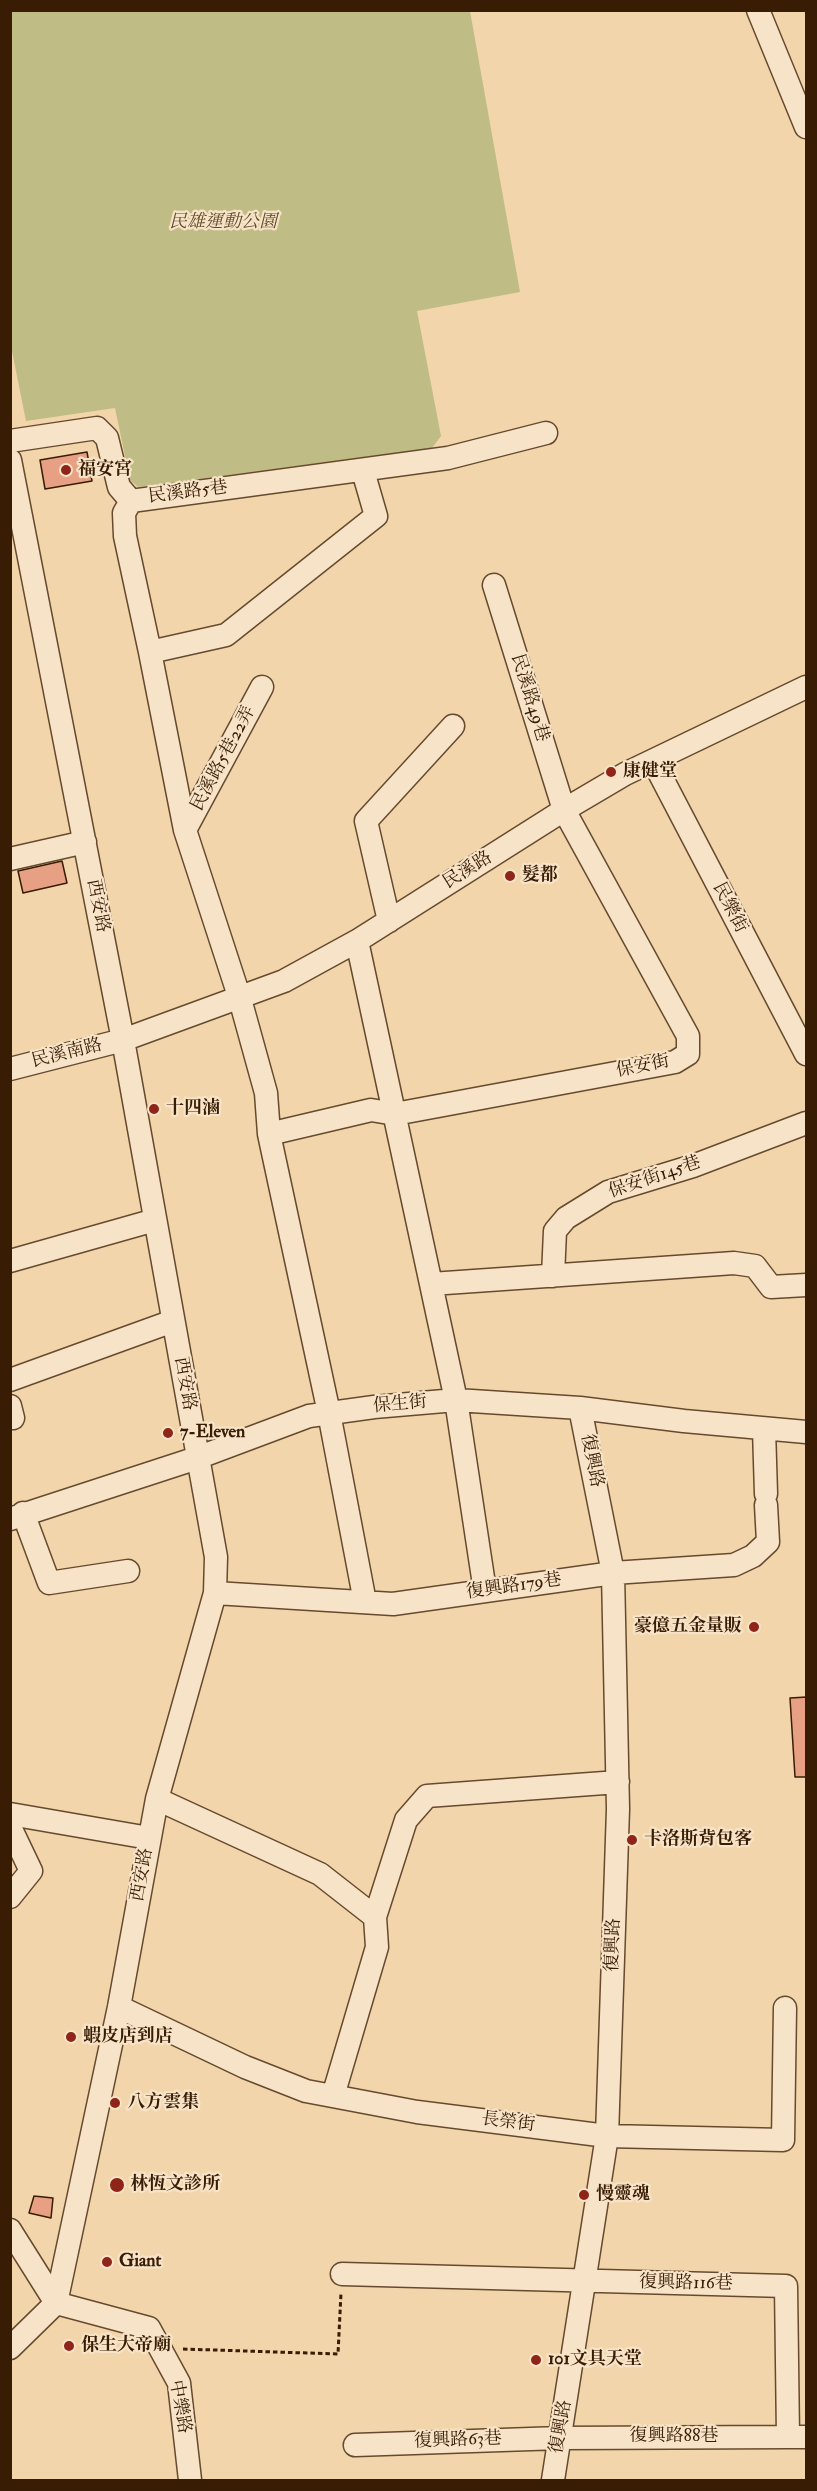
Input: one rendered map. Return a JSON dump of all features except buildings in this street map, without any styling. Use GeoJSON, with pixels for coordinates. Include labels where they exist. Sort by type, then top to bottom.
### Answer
{"type":"FeatureCollection","features":[{"type":"Feature","properties":{"kind":"street"},"geometry":{"type":"LineString","coordinates":[[758,10],[807,127]]}},
{"type":"Feature","properties":{"kind":"street"},"geometry":{"type":"LineString","coordinates":[[10,441],[97,428],[107,438],[118,487],[131,501]]}},
{"type":"Feature","properties":{"kind":"street","name":"民溪路5巷"},"geometry":{"type":"LineString","coordinates":[[365,1602],[329,1413],[269,1134],[266,1093],[240,999],[185,830],[125,536],[124,513],[131,501],[448,458],[546,433]]}},
{"type":"Feature","properties":{"kind":"street","name":"西安路"},"geometry":{"type":"LineString","coordinates":[[10,460],[123,1040],[216,1557],[215,1593],[157,1799],[119,2007],[56,2302]]}},
{"type":"Feature","properties":{"kind":"street"},"geometry":{"type":"LineString","coordinates":[[150,652],[226,635],[376,516],[363,471]]}},
{"type":"Feature","properties":{"kind":"street","name":"民溪路49巷"},"geometry":{"type":"LineString","coordinates":[[494,585],[564,810]]}},
{"type":"Feature","properties":{"kind":"street","name":"民溪路5巷22弄"},"geometry":{"type":"LineString","coordinates":[[185,830],[262,687]]}},
{"type":"Feature","properties":{"kind":"street","name":"民溪路"},"geometry":{"type":"LineString","coordinates":[[123,1040],[284,981],[357,941],[564,810],[653,761],[807,687]]}},
{"type":"Feature","properties":{"kind":"street"},"geometry":{"type":"LineString","coordinates":[[389,921],[366,821],[453,726]]}},
{"type":"Feature","properties":{"kind":"street","name":"民樂街"},"geometry":{"type":"LineString","coordinates":[[653,761],[807,1054]]}},
{"type":"Feature","properties":{"kind":"street","name":"保安街"},"geometry":{"type":"LineString","coordinates":[[395,1114],[675,1062],[688,1054],[688,1036],[564,810]]}},
{"type":"Feature","properties":{"kind":"street"},"geometry":{"type":"LineString","coordinates":[[10,859],[85,842]]}},
{"type":"Feature","properties":{"kind":"street"},"geometry":{"type":"LineString","coordinates":[[357,941],[456,1400],[485,1591]]}},
{"type":"Feature","properties":{"kind":"street","name":"民溪南路"},"geometry":{"type":"LineString","coordinates":[[10,1069],[123,1040]]}},
{"type":"Feature","properties":{"kind":"street"},"geometry":{"type":"LineString","coordinates":[[269,1134],[371,1110],[395,1114]]}},
{"type":"Feature","properties":{"kind":"street","name":"保安街145巷"},"geometry":{"type":"LineString","coordinates":[[554,1276],[555,1231],[566,1218],[608,1192],[693,1166],[807,1123]]}},
{"type":"Feature","properties":{"kind":"street"},"geometry":{"type":"LineString","coordinates":[[10,1261],[155,1220]]}},
{"type":"Feature","properties":{"kind":"street"},"geometry":{"type":"LineString","coordinates":[[431,1284],[734,1263],[755,1266],[771,1287],[807,1286]]}},
{"type":"Feature","properties":{"kind":"street"},"geometry":{"type":"LineString","coordinates":[[10,1380],[173,1321]]}},
{"type":"Feature","properties":{"kind":"street","name":"保生街"},"geometry":{"type":"LineString","coordinates":[[17,1516],[197,1458],[309,1416],[329,1413],[456,1400],[580,1408],[807,1432]]}},
{"type":"Feature","properties":{"kind":"street","name":"復興路"},"geometry":{"type":"LineString","coordinates":[[553,2481],[586,2282],[607,2136],[618,1782],[613,1573],[580,1408]]}},
{"type":"Feature","properties":{"kind":"street","name":"復興路179巷"},"geometry":{"type":"LineString","coordinates":[[215,1593],[393,1604],[613,1573],[734,1565],[753,1556],[768,1542],[764,1428]]}},
{"type":"Feature","properties":{"kind":"street"},"geometry":{"type":"LineString","coordinates":[[17,1516],[49,1583],[128,1571]]}},
{"type":"Feature","properties":{"kind":"street"},"geometry":{"type":"LineString","coordinates":[[333,2096],[377,1947],[375,1917],[406,1820],[427,1796],[618,1782]]}},
{"type":"Feature","properties":{"kind":"street"},"geometry":{"type":"LineString","coordinates":[[157,1799],[320,1874],[375,1917]]}},
{"type":"Feature","properties":{"kind":"street"},"geometry":{"type":"LineString","coordinates":[[10,1814],[149,1838]]}},
{"type":"Feature","properties":{"kind":"street"},"geometry":{"type":"LineString","coordinates":[[10,1827],[31,1871],[10,1897]]}},
{"type":"Feature","properties":{"kind":"street","name":"長榮街"},"geometry":{"type":"LineString","coordinates":[[119,2007],[245,2067],[306,2091],[417,2112],[607,2136],[783,2140],[785,2008]]}},
{"type":"Feature","properties":{"kind":"street"},"geometry":{"type":"LineString","coordinates":[[10,2230],[56,2302],[10,2348]]}},
{"type":"Feature","properties":{"kind":"street","name":"復興路116巷"},"geometry":{"type":"LineString","coordinates":[[342,2274],[786,2286],[797,2356]]}},
{"type":"Feature","properties":{"kind":"street","name":"中樂路"},"geometry":{"type":"LineString","coordinates":[[56,2302],[149,2328],[179,2383],[190,2481]]}},
{"type":"Feature","properties":{"kind":"street"},"geometry":{"type":"LineString","coordinates":[[797,2356],[797,2437]]}},
{"type":"Feature","properties":{"kind":"street","name":"復興路88巷"},"geometry":{"type":"LineString","coordinates":[[560,2438],[797,2437]]}},
{"type":"Feature","properties":{"kind":"street","name":"復興路63巷"},"geometry":{"type":"LineString","coordinates":[[356,2445],[560,2438]]}},
{"type":"Feature","properties":{"kind":"path"},"geometry":{"type":"LineString","coordinates":[[160,2348],[338,2354],[342,2274]]}},
{"type":"Feature","properties":{"kind":"green space","name":"民雄運動公園"},"geometry":{"type":"Polygon","coordinates":[[[10,11],[470,11],[520,292],[417,311],[441,436],[432,448],[138,487],[130,480],[115,408],[26,421],[10,341],[10,11]]]}},
{"type":"Feature","properties":{"kind":"place","name":"福安宮"},"geometry":{"type":"Point","coordinates":[66,470]}},
{"type":"Feature","properties":{"kind":"place","name":"康健堂"},"geometry":{"type":"Point","coordinates":[611,772]}},
{"type":"Feature","properties":{"kind":"place","name":"髮都"},"geometry":{"type":"Point","coordinates":[510,876]}},
{"type":"Feature","properties":{"kind":"place","name":"十四滷"},"geometry":{"type":"Point","coordinates":[154,1109]}},
{"type":"Feature","properties":{"kind":"place","name":"7-Eleven"},"geometry":{"type":"Point","coordinates":[168,1433]}},
{"type":"Feature","properties":{"kind":"place","name":"豪億五金量販"},"geometry":{"type":"Point","coordinates":[754,1627]}},
{"type":"Feature","properties":{"kind":"place","name":"卡洛斯背包客"},"geometry":{"type":"Point","coordinates":[632,1840]}},
{"type":"Feature","properties":{"kind":"place","name":"蝦皮店到店"},"geometry":{"type":"Point","coordinates":[71,2037]}},
{"type":"Feature","properties":{"kind":"place","name":"八方雲集"},"geometry":{"type":"Point","coordinates":[115,2103]}},
{"type":"Feature","properties":{"kind":"place","name":"林恆文診所"},"geometry":{"type":"Point","coordinates":[117,2185]}},
{"type":"Feature","properties":{"kind":"place","name":"慢靈魂"},"geometry":{"type":"Point","coordinates":[584,2195]}},
{"type":"Feature","properties":{"kind":"place","name":"Giant"},"geometry":{"type":"Point","coordinates":[107,2262]}},
{"type":"Feature","properties":{"kind":"place","name":"保生大帝廟"},"geometry":{"type":"Point","coordinates":[69,2346]}},
{"type":"Feature","properties":{"kind":"place","name":"101文具天堂"},"geometry":{"type":"Point","coordinates":[536,2360]}}]}
